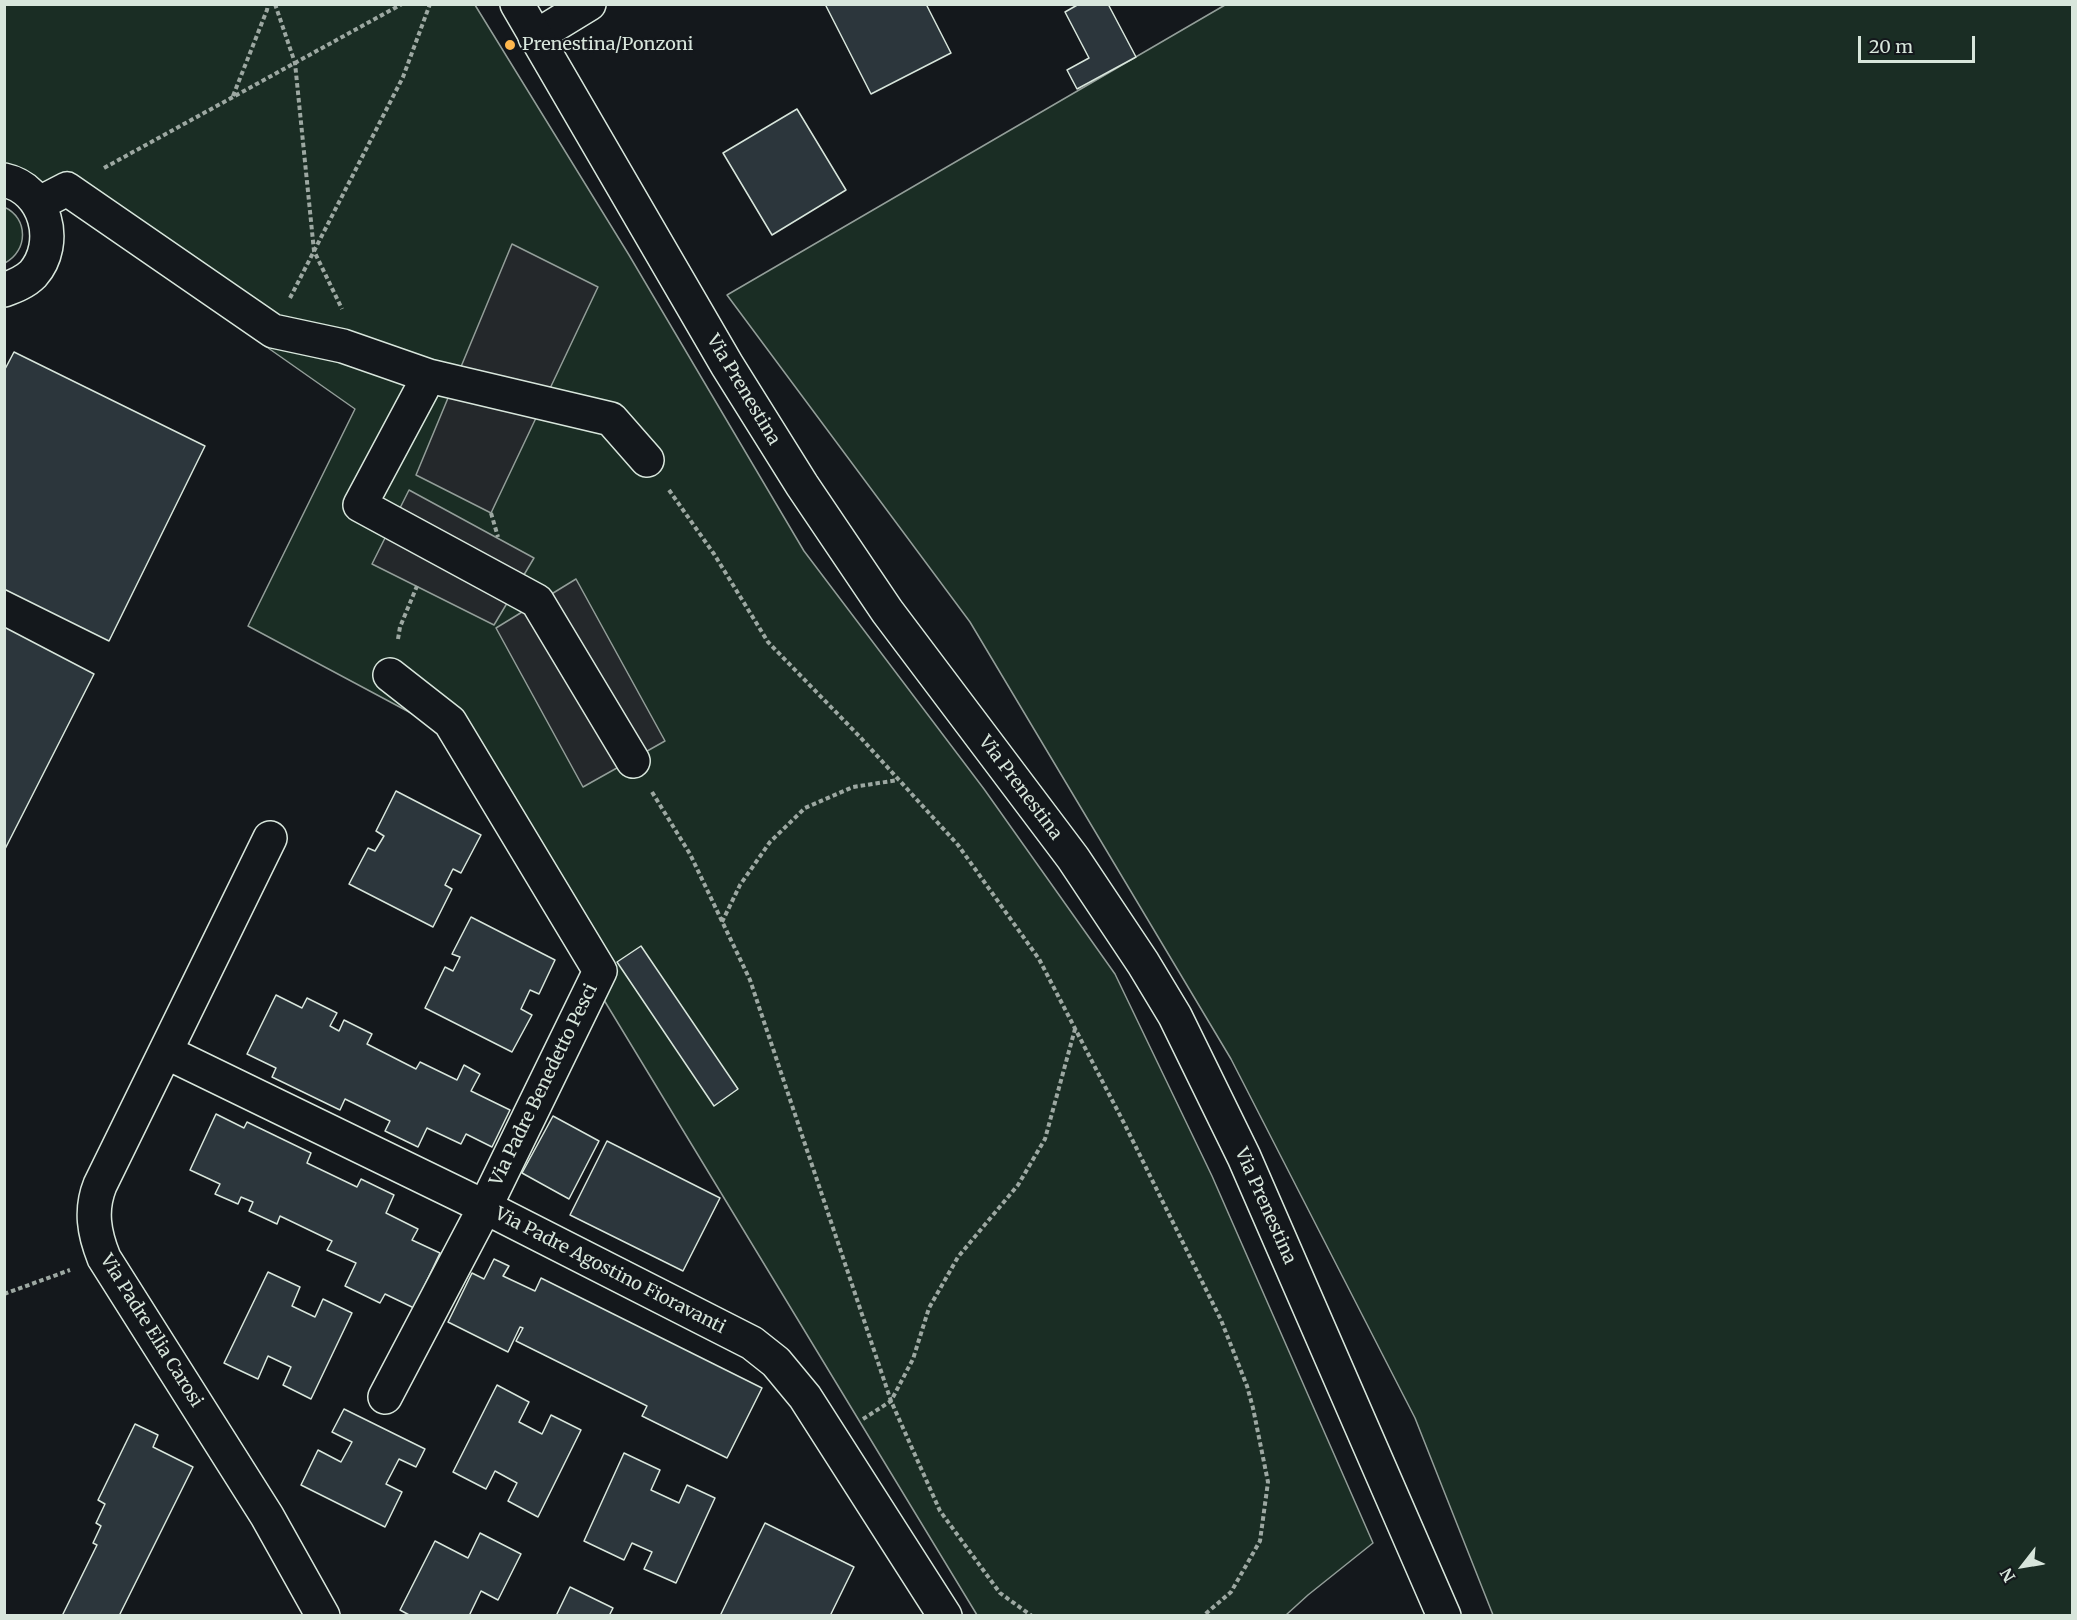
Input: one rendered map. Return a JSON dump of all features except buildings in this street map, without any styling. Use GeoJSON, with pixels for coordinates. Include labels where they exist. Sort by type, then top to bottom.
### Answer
{"type":"FeatureCollection","features":[{"type":"Feature","properties":{"kind":"street","name":"Via Prenestina"},"geometry":{"type":"LineString","coordinates":[[517,4],[733,375],[829,527],[923,660],[1078,865],[1162,994],[1244,1156],[1444,1616]]}},
{"type":"Feature","properties":{"kind":"street"},"geometry":{"type":"LineString","coordinates":[[535,37],[590,4]]}},
{"type":"Feature","properties":{"kind":"street"},"geometry":{"type":"LineString","coordinates":[[4,180],[27,191],[38,204],[46,222],[47,240],[43,259],[32,275],[16,286],[4,290]]}},
{"type":"Feature","properties":{"kind":"street"},"geometry":{"type":"LineString","coordinates":[[38,204],[67,189],[273,331],[344,346],[429,376],[610,419],[647,460]]}},
{"type":"Feature","properties":{"kind":"street"},"geometry":{"type":"LineString","coordinates":[[429,376],[360,505],[537,602],[633,761]]}},
{"type":"Feature","properties":{"kind":"street","name":"Via Padre Benedetto Pesci"},"geometry":{"type":"LineString","coordinates":[[385,1397],[485,1207],[600,971],[450,722],[390,675]]}},
{"type":"Feature","properties":{"kind":"street","name":"Via Padre Elia Carosi"},"geometry":{"type":"LineString","coordinates":[[270,837],[96,1194],[94,1229],[104,1258],[267,1516],[323,1616]]}},
{"type":"Feature","properties":{"kind":"street","name":"Via Padre Agostino Fioravanti"},"geometry":{"type":"LineString","coordinates":[[166,1052],[485,1207],[740,1337],[776,1362],[795,1383],[833,1438],[945,1616]]}},
{"type":"Feature","properties":{"kind":"path"},"geometry":{"type":"LineString","coordinates":[[232,98],[267,10],[267,4]]}},
{"type":"Feature","properties":{"kind":"path"},"geometry":{"type":"LineString","coordinates":[[275,4],[295,63],[314,250],[364,353]]}},
{"type":"Feature","properties":{"kind":"path"},"geometry":{"type":"LineString","coordinates":[[67,189],[402,4]]}},
{"type":"Feature","properties":{"kind":"path"},"geometry":{"type":"LineString","coordinates":[[273,331],[403,77],[430,4]]}},
{"type":"Feature","properties":{"kind":"path"},"geometry":{"type":"LineString","coordinates":[[647,460],[714,554],[768,642],[860,737],[958,845],[1039,959],[1221,1320],[1254,1408],[1268,1482],[1260,1541],[1232,1592],[1203,1616]]}},
{"type":"Feature","properties":{"kind":"path"},"geometry":{"type":"LineString","coordinates":[[491,513],[498,538]]}},
{"type":"Feature","properties":{"kind":"path"},"geometry":{"type":"LineString","coordinates":[[390,675],[400,627],[417,586]]}},
{"type":"Feature","properties":{"kind":"path"},"geometry":{"type":"LineString","coordinates":[[633,761],[690,854],[750,980],[891,1401],[940,1511],[1000,1593],[1032,1616]]}},
{"type":"Feature","properties":{"kind":"path"},"geometry":{"type":"LineString","coordinates":[[722,922],[740,885],[770,842],[805,808],[853,787],[899,780]]}},
{"type":"Feature","properties":{"kind":"path"},"geometry":{"type":"LineString","coordinates":[[891,1401],[913,1359],[929,1308],[958,1257],[1018,1185],[1046,1139],[1075,1028]]}},
{"type":"Feature","properties":{"kind":"path"},"geometry":{"type":"LineString","coordinates":[[4,1294],[104,1258]]}},
{"type":"Feature","properties":{"kind":"green space"},"geometry":{"type":"Polygon","coordinates":[[[5,5],[475,5],[629,255],[804,551],[984,789],[1115,974],[1212,1176],[1373,1543],[1286,1615],[977,1615],[439,728],[248,626],[355,409],[83,218],[5,172],[5,5]]]}},
{"type":"Feature","properties":{"kind":"green space"},"geometry":{"type":"Polygon","coordinates":[[[1225,5],[2072,5],[2072,1615],[1493,1615],[1415,1418],[1231,1059],[970,622],[727,295],[1225,5]]]}},
{"type":"Feature","properties":{"kind":"green space"},"geometry":{"type":"Polygon","coordinates":[[[4,207],[18,219],[22,235],[18,251],[5,263],[4,207]]]}},
{"type":"Feature","properties":{"kind":"shaded area"},"geometry":{"type":"Polygon","coordinates":[[[512,244],[598,287],[491,513],[416,475],[512,244]]]}},
{"type":"Feature","properties":{"kind":"shaded area"},"geometry":{"type":"Polygon","coordinates":[[[409,490],[534,558],[494,625],[372,564],[409,490]]]}},
{"type":"Feature","properties":{"kind":"shaded area"},"geometry":{"type":"Polygon","coordinates":[[[576,579],[665,741],[583,787],[496,628],[576,579]]]}},
{"type":"Feature","properties":{"kind":"place","name":"Prenestina/Ponzoni"},"geometry":{"type":"Point","coordinates":[510,45]}}]}
